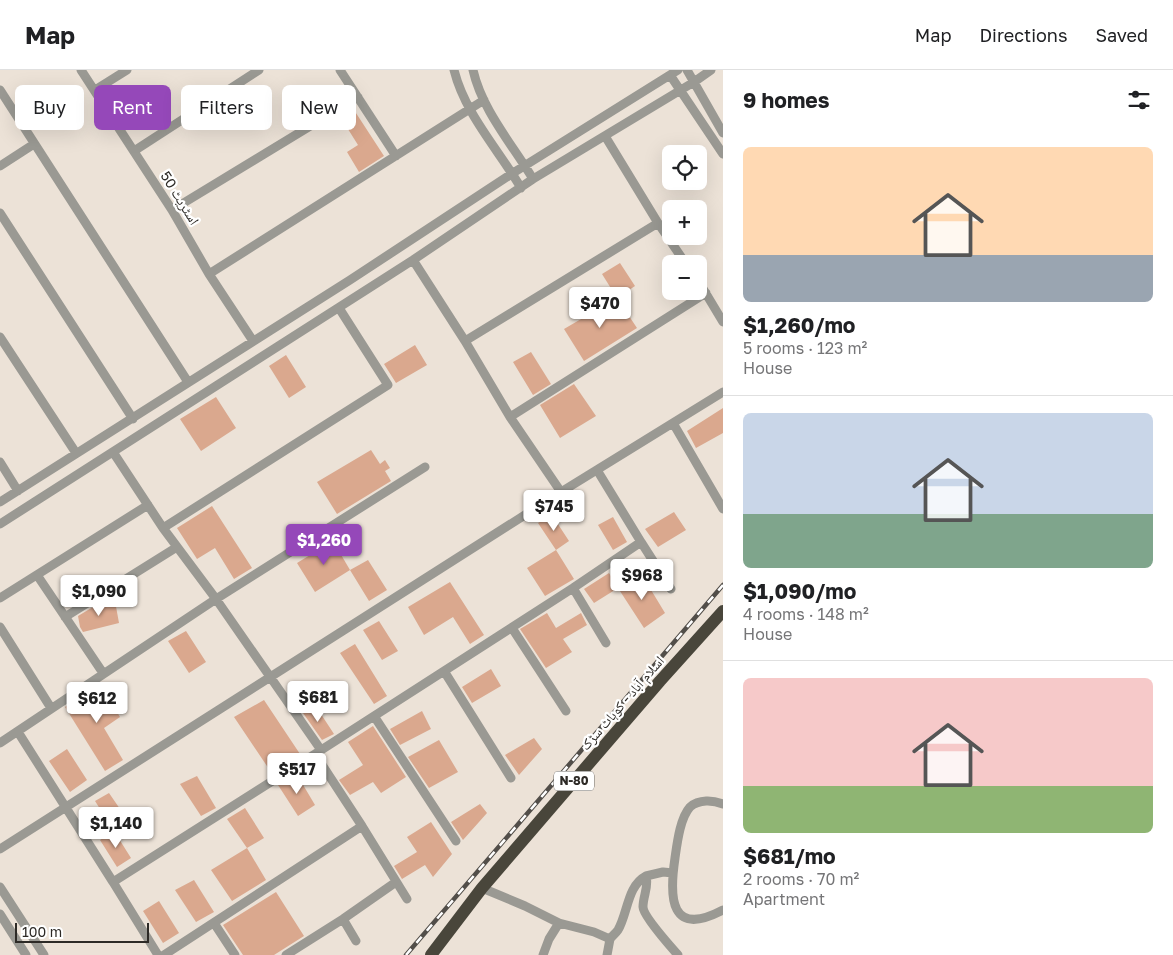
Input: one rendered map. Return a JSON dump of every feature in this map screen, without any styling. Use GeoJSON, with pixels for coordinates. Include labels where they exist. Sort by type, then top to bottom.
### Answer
{"type":"FeatureCollection","features":[{"type":"Feature","properties":{"kind":"highway","name":"اسلام آباد - کوہاٹ سڑک"},"geometry":{"type":"LineString","coordinates":[[431,955],[482,888],[660,681],[723,611]]}},
{"type":"Feature","properties":{"kind":"street","name":"اسٹریٹ 50"},"geometry":{"type":"LineString","coordinates":[[81,70],[94,90]]}},
{"type":"Feature","properties":{"kind":"street"},"geometry":{"type":"LineString","coordinates":[[102,85],[127,70]]}},
{"type":"Feature","properties":{"kind":"street"},"geometry":{"type":"LineString","coordinates":[[134,151],[259,70]]}},
{"type":"Feature","properties":{"kind":"street"},"geometry":{"type":"LineString","coordinates":[[340,70],[396,156]]}},
{"type":"Feature","properties":{"kind":"street"},"geometry":{"type":"LineString","coordinates":[[454,70],[460,91],[470,109],[521,188]]}},
{"type":"Feature","properties":{"kind":"street"},"geometry":{"type":"LineString","coordinates":[[473,70],[476,84],[484,100],[533,179]]}},
{"type":"Feature","properties":{"kind":"street"},"geometry":{"type":"LineString","coordinates":[[687,70],[722,131]]}},
{"type":"Feature","properties":{"kind":"street"},"geometry":{"type":"LineString","coordinates":[[0,524],[339,308],[533,179],[711,70]]}},
{"type":"Feature","properties":{"kind":"street"},"geometry":{"type":"LineString","coordinates":[[0,502],[359,275],[513,173],[674,72],[680,90],[723,154]]}},
{"type":"Feature","properties":{"kind":"street"},"geometry":{"type":"LineString","coordinates":[[0,90],[188,382]]}},
{"type":"Feature","properties":{"kind":"street"},"geometry":{"type":"LineString","coordinates":[[172,210],[358,98]]}},
{"type":"Feature","properties":{"kind":"street"},"geometry":{"type":"LineString","coordinates":[[209,274],[484,100]]}},
{"type":"Feature","properties":{"kind":"street","name":"اسٹریٹ 50"},"geometry":{"type":"LineString","coordinates":[[120,130],[172,210],[209,274],[253,341]]}},
{"type":"Feature","properties":{"kind":"street"},"geometry":{"type":"LineString","coordinates":[[605,136],[680,255]]}},
{"type":"Feature","properties":{"kind":"street"},"geometry":{"type":"LineString","coordinates":[[0,166],[34,144]]}},
{"type":"Feature","properties":{"kind":"street"},"geometry":{"type":"LineString","coordinates":[[0,213],[133,418]]}},
{"type":"Feature","properties":{"kind":"street"},"geometry":{"type":"LineString","coordinates":[[465,341],[658,223]]}},
{"type":"Feature","properties":{"kind":"street"},"geometry":{"type":"LineString","coordinates":[[413,260],[465,341],[510,417],[561,492]]}},
{"type":"Feature","properties":{"kind":"street"},"geometry":{"type":"LineString","coordinates":[[707,295],[723,322]]}},
{"type":"Feature","properties":{"kind":"street"},"geometry":{"type":"LineString","coordinates":[[510,417],[695,300]]}},
{"type":"Feature","properties":{"kind":"street"},"geometry":{"type":"LineString","coordinates":[[163,528],[388,385],[339,308]]}},
{"type":"Feature","properties":{"kind":"street"},"geometry":{"type":"LineString","coordinates":[[0,337],[76,453]]}},
{"type":"Feature","properties":{"kind":"street"},"geometry":{"type":"LineString","coordinates":[[218,363],[228,378]]}},
{"type":"Feature","properties":{"kind":"street"},"geometry":{"type":"LineString","coordinates":[[0,849],[561,492],[723,392]]}},
{"type":"Feature","properties":{"kind":"street"},"geometry":{"type":"LineString","coordinates":[[673,424],[723,509]]}},
{"type":"Feature","properties":{"kind":"street"},"geometry":{"type":"LineString","coordinates":[[113,452],[163,528],[216,599],[270,677],[407,899]]}},
{"type":"Feature","properties":{"kind":"street"},"geometry":{"type":"LineString","coordinates":[[0,462],[18,491]]}},
{"type":"Feature","properties":{"kind":"street"},"geometry":{"type":"LineString","coordinates":[[0,743],[216,599],[424,467]]}},
{"type":"Feature","properties":{"kind":"street"},"geometry":{"type":"LineString","coordinates":[[597,470],[671,589]]}},
{"type":"Feature","properties":{"kind":"street"},"geometry":{"type":"LineString","coordinates":[[0,598],[148,505]]}},
{"type":"Feature","properties":{"kind":"street"},"geometry":{"type":"LineString","coordinates":[[113,882],[512,628],[641,542]]}},
{"type":"Feature","properties":{"kind":"street"},"geometry":{"type":"LineString","coordinates":[[65,617],[177,547]]}},
{"type":"Feature","properties":{"kind":"street"},"geometry":{"type":"LineString","coordinates":[[37,575],[103,674]]}},
{"type":"Feature","properties":{"kind":"street"},"geometry":{"type":"LineString","coordinates":[[572,588],[606,643]]}},
{"type":"Feature","properties":{"kind":"street"},"geometry":{"type":"LineString","coordinates":[[0,628],[51,708]]}},
{"type":"Feature","properties":{"kind":"street"},"geometry":{"type":"LineString","coordinates":[[512,628],[566,711]]}},
{"type":"Feature","properties":{"kind":"street"},"geometry":{"type":"LineString","coordinates":[[444,671],[511,778]]}},
{"type":"Feature","properties":{"kind":"street"},"geometry":{"type":"LineString","coordinates":[[374,716],[456,841]]}},
{"type":"Feature","properties":{"kind":"street"},"geometry":{"type":"LineString","coordinates":[[18,732],[158,955]]}},
{"type":"Feature","properties":{"kind":"street"},"geometry":{"type":"LineString","coordinates":[[723,804],[708,800],[698,802],[689,808],[678,833],[672,894],[675,907],[682,916],[693,919],[705,919],[723,910]]}},
{"type":"Feature","properties":{"kind":"street"},"geometry":{"type":"LineString","coordinates":[[164,955],[362,826]]}},
{"type":"Feature","properties":{"kind":"street"},"geometry":{"type":"LineString","coordinates":[[607,955],[610,939],[618,930],[634,888],[646,876],[663,872],[673,873]]}},
{"type":"Feature","properties":{"kind":"street"},"geometry":{"type":"LineString","coordinates":[[646,876],[647,888],[643,899],[644,912],[678,955]]}},
{"type":"Feature","properties":{"kind":"street"},"geometry":{"type":"LineString","coordinates":[[286,955],[343,919],[396,882]]}},
{"type":"Feature","properties":{"kind":"street"},"geometry":{"type":"LineString","coordinates":[[0,887],[44,955]]}},
{"type":"Feature","properties":{"kind":"street"},"geometry":{"type":"LineString","coordinates":[[482,888],[559,923],[594,932],[610,939]]}},
{"type":"Feature","properties":{"kind":"street"},"geometry":{"type":"LineString","coordinates":[[0,914],[26,955]]}},
{"type":"Feature","properties":{"kind":"street"},"geometry":{"type":"LineString","coordinates":[[343,919],[356,941]]}},
{"type":"Feature","properties":{"kind":"street"},"geometry":{"type":"LineString","coordinates":[[214,922],[235,955]]}},
{"type":"Feature","properties":{"kind":"street"},"geometry":{"type":"LineString","coordinates":[[544,955],[549,939],[559,923]]}},
{"type":"Feature","properties":{"kind":"building"},"geometry":{"type":"Polygon","coordinates":[[[356,113],[384,156],[359,172],[347,152],[358,145],[349,130],[356,130],[356,113]]]}},
{"type":"Feature","properties":{"kind":"building"},"geometry":{"type":"Polygon","coordinates":[[[620,263],[635,286],[617,298],[602,274],[620,263]]]}},
{"type":"Feature","properties":{"kind":"building"},"geometry":{"type":"Polygon","coordinates":[[[617,298],[637,328],[584,361],[564,329],[617,298]]]}},
{"type":"Feature","properties":{"kind":"building"},"geometry":{"type":"Polygon","coordinates":[[[415,345],[427,365],[396,383],[384,364],[415,345]]]}},
{"type":"Feature","properties":{"kind":"building"},"geometry":{"type":"Polygon","coordinates":[[[531,352],[551,384],[533,395],[513,362],[531,352]]]}},
{"type":"Feature","properties":{"kind":"building"},"geometry":{"type":"Polygon","coordinates":[[[286,355],[306,387],[289,398],[269,366],[286,355]]]}},
{"type":"Feature","properties":{"kind":"building"},"geometry":{"type":"Polygon","coordinates":[[[574,384],[596,416],[560,438],[540,405],[574,384]]]}},
{"type":"Feature","properties":{"kind":"building"},"geometry":{"type":"Polygon","coordinates":[[[216,397],[236,428],[201,451],[180,419],[216,397]]]}},
{"type":"Feature","properties":{"kind":"building"},"geometry":{"type":"Polygon","coordinates":[[[723,408],[723,433],[696,448],[687,431],[723,408]]]}},
{"type":"Feature","properties":{"kind":"building"},"geometry":{"type":"Polygon","coordinates":[[[371,450],[380,464],[385,460],[390,468],[385,471],[391,481],[337,514],[317,482],[371,450]]]}},
{"type":"Feature","properties":{"kind":"building"},"geometry":{"type":"Polygon","coordinates":[[[212,506],[252,568],[234,579],[215,548],[197,559],[177,528],[212,506]]]}},
{"type":"Feature","properties":{"kind":"building"},"geometry":{"type":"Polygon","coordinates":[[[674,512],[686,530],[658,547],[645,529],[674,512]]]}},
{"type":"Feature","properties":{"kind":"building"},"geometry":{"type":"Polygon","coordinates":[[[552,515],[569,541],[556,550],[538,523],[552,515]]]}},
{"type":"Feature","properties":{"kind":"building"},"geometry":{"type":"Polygon","coordinates":[[[613,517],[627,542],[613,550],[598,525],[613,517]]]}},
{"type":"Feature","properties":{"kind":"building"},"geometry":{"type":"Polygon","coordinates":[[[333,541],[350,570],[315,592],[297,563],[333,541]]]}},
{"type":"Feature","properties":{"kind":"building"},"geometry":{"type":"Polygon","coordinates":[[[556,550],[574,579],[545,596],[527,568],[556,550]]]}},
{"type":"Feature","properties":{"kind":"building"},"geometry":{"type":"Polygon","coordinates":[[[368,560],[387,590],[369,601],[350,570],[368,560]]]}},
{"type":"Feature","properties":{"kind":"building"},"geometry":{"type":"Polygon","coordinates":[[[609,573],[618,588],[594,603],[584,589],[609,573]]]}},
{"type":"Feature","properties":{"kind":"building"},"geometry":{"type":"Polygon","coordinates":[[[642,575],[665,613],[644,628],[618,588],[642,575]]]}},
{"type":"Feature","properties":{"kind":"building"},"geometry":{"type":"Polygon","coordinates":[[[450,582],[484,635],[470,644],[453,617],[424,635],[408,607],[450,582]]]}},
{"type":"Feature","properties":{"kind":"building"},"geometry":{"type":"Polygon","coordinates":[[[115,601],[119,623],[83,632],[78,616],[93,607],[115,601]]]}},
{"type":"Feature","properties":{"kind":"building"},"geometry":{"type":"Polygon","coordinates":[[[547,613],[556,628],[581,613],[587,625],[563,639],[572,652],[546,668],[520,629],[547,613]]]}},
{"type":"Feature","properties":{"kind":"building"},"geometry":{"type":"Polygon","coordinates":[[[379,621],[398,651],[382,660],[363,630],[379,621]]]}},
{"type":"Feature","properties":{"kind":"building"},"geometry":{"type":"Polygon","coordinates":[[[186,631],[206,662],[189,673],[168,641],[186,631]]]}},
{"type":"Feature","properties":{"kind":"building"},"geometry":{"type":"Polygon","coordinates":[[[355,644],[387,696],[374,704],[340,653],[355,644]]]}},
{"type":"Feature","properties":{"kind":"building"},"geometry":{"type":"Polygon","coordinates":[[[491,669],[501,686],[472,703],[462,687],[491,669]]]}},
{"type":"Feature","properties":{"kind":"building"},"geometry":{"type":"Polygon","coordinates":[[[100,684],[120,717],[104,728],[123,760],[105,771],[65,707],[100,684]]]}},
{"type":"Feature","properties":{"kind":"building"},"geometry":{"type":"Polygon","coordinates":[[[264,700],[300,754],[271,772],[234,717],[264,700]]]}},
{"type":"Feature","properties":{"kind":"building"},"geometry":{"type":"Polygon","coordinates":[[[315,705],[334,734],[322,740],[303,713],[315,705]]]}},
{"type":"Feature","properties":{"kind":"building"},"geometry":{"type":"Polygon","coordinates":[[[422,711],[431,729],[400,745],[390,729],[422,711]]]}},
{"type":"Feature","properties":{"kind":"building"},"geometry":{"type":"Polygon","coordinates":[[[373,726],[406,777],[381,793],[373,782],[350,795],[339,780],[363,765],[348,742],[373,726]]]}},
{"type":"Feature","properties":{"kind":"building"},"geometry":{"type":"Polygon","coordinates":[[[534,738],[542,749],[519,775],[505,755],[534,738]]]}},
{"type":"Feature","properties":{"kind":"building"},"geometry":{"type":"Polygon","coordinates":[[[439,740],[458,772],[429,788],[408,757],[439,740]]]}},
{"type":"Feature","properties":{"kind":"building"},"geometry":{"type":"Polygon","coordinates":[[[67,749],[87,780],[70,792],[49,761],[67,749]]]}},
{"type":"Feature","properties":{"kind":"building"},"geometry":{"type":"Polygon","coordinates":[[[296,773],[315,805],[298,816],[278,785],[296,773]]]}},
{"type":"Feature","properties":{"kind":"building"},"geometry":{"type":"Polygon","coordinates":[[[197,776],[216,808],[201,816],[180,784],[197,776]]]}},
{"type":"Feature","properties":{"kind":"building"},"geometry":{"type":"Polygon","coordinates":[[[109,793],[129,822],[114,831],[95,801],[109,793]]]}},
{"type":"Feature","properties":{"kind":"building"},"geometry":{"type":"Polygon","coordinates":[[[480,804],[487,813],[463,840],[451,822],[480,804]]]}},
{"type":"Feature","properties":{"kind":"building"},"geometry":{"type":"Polygon","coordinates":[[[245,808],[264,838],[247,848],[227,819],[245,808]]]}},
{"type":"Feature","properties":{"kind":"building"},"geometry":{"type":"Polygon","coordinates":[[[431,822],[452,854],[433,877],[425,865],[402,879],[394,866],[417,852],[407,837],[431,822]]]}},
{"type":"Feature","properties":{"kind":"building"},"geometry":{"type":"Polygon","coordinates":[[[114,831],[131,858],[117,867],[100,840],[114,831]]]}},
{"type":"Feature","properties":{"kind":"building"},"geometry":{"type":"Polygon","coordinates":[[[247,848],[266,880],[232,901],[211,870],[247,848]]]}},
{"type":"Feature","properties":{"kind":"building"},"geometry":{"type":"Polygon","coordinates":[[[194,880],[214,912],[196,922],[175,890],[194,880]]]}},
{"type":"Feature","properties":{"kind":"building"},"geometry":{"type":"Polygon","coordinates":[[[276,892],[304,936],[274,955],[243,955],[223,925],[276,892]]]}},
{"type":"Feature","properties":{"kind":"building"},"geometry":{"type":"Polygon","coordinates":[[[159,901],[179,933],[163,943],[143,911],[159,901]]]}},
{"type":"Feature","properties":{"kind":"railway"},"geometry":{"type":"LineString","coordinates":[[406,955],[723,585]]}}]}
